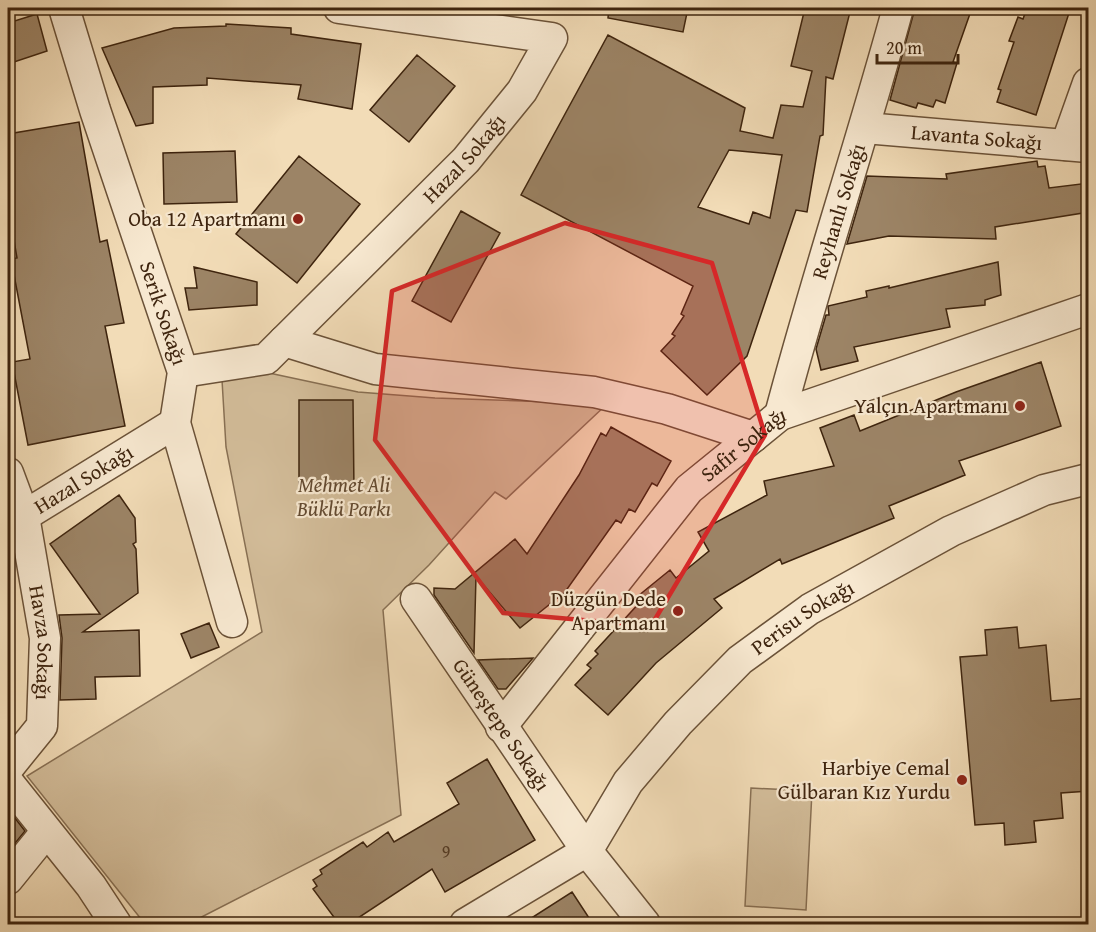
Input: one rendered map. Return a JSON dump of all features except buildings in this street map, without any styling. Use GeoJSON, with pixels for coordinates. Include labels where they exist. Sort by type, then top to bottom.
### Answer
{"type":"FeatureCollection","features":[{"type":"Feature","properties":{"kind":"street","name":"Serik Sokağı"},"geometry":{"type":"LineString","coordinates":[[64,8],[95,110],[183,372],[175,423],[232,622]]}},
{"type":"Feature","properties":{"kind":"street","name":"Hazal Sokağı"},"geometry":{"type":"LineString","coordinates":[[183,372],[267,359],[466,160],[522,91],[552,38],[416,12],[339,8]]}},
{"type":"Feature","properties":{"kind":"street","name":"Reyhanlı Sokağı"},"geometry":{"type":"LineString","coordinates":[[780,415],[811,296],[865,128],[898,8]]}},
{"type":"Feature","properties":{"kind":"street"},"geometry":{"type":"LineString","coordinates":[[1077,146],[1089,83]]}},
{"type":"Feature","properties":{"kind":"street","name":"Lavanta Sokağı"},"geometry":{"type":"LineString","coordinates":[[865,128],[1077,146]]}},
{"type":"Feature","properties":{"kind":"street","name":"Safir Sokağı"},"geometry":{"type":"LineString","coordinates":[[501,727],[689,489],[780,415],[1089,309]]}},
{"type":"Feature","properties":{"kind":"street"},"geometry":{"type":"LineString","coordinates":[[284,341],[375,369],[594,392],[667,409],[753,437]]}},
{"type":"Feature","properties":{"kind":"street","name":"Hazal Sokağı"},"geometry":{"type":"LineString","coordinates":[[24,516],[175,423]]}},
{"type":"Feature","properties":{"kind":"street","name":"Havza Sokağı"},"geometry":{"type":"LineString","coordinates":[[8,473],[24,516],[45,638],[42,726],[8,768]]}},
{"type":"Feature","properties":{"kind":"street","name":"Perisu Sokağı"},"geometry":{"type":"LineString","coordinates":[[587,850],[628,782],[678,723],[740,660],[810,609],[951,531],[1044,490],[1089,479]]}},
{"type":"Feature","properties":{"kind":"street","name":"Güneştepe Sokağı"},"geometry":{"type":"LineString","coordinates":[[416,599],[501,727],[587,850],[645,924]]}},
{"type":"Feature","properties":{"kind":"street"},"geometry":{"type":"LineString","coordinates":[[8,782],[91,886],[116,924]]}},
{"type":"Feature","properties":{"kind":"street"},"geometry":{"type":"LineString","coordinates":[[8,879],[46,832]]}},
{"type":"Feature","properties":{"kind":"street"},"geometry":{"type":"LineString","coordinates":[[465,924],[587,850]]}},
{"type":"Feature","properties":{"kind":"highlighted area"},"geometry":{"type":"Polygon","coordinates":[[[565,223],[712,263],[765,435],[651,626],[503,613],[375,440],[392,291],[565,223]]]}},
{"type":"Feature","properties":{"kind":"green space","name":"Mehmet Ali Büklü Parkı"},"geometry":{"type":"Polygon","coordinates":[[[269,373],[358,392],[435,398],[607,404],[506,499],[495,492],[429,565],[383,610],[401,815],[188,924],[145,924],[27,776],[262,632],[226,447],[222,380],[269,373]]]}},
{"type":"Feature","properties":{"kind":"green space"},"geometry":{"type":"Polygon","coordinates":[[[751,788],[812,791],[806,910],[745,906],[751,788]]]}},
{"type":"Feature","properties":{"kind":"place","name":"Oba 12 Apartmanı"},"geometry":{"type":"Point","coordinates":[298,219]}},
{"type":"Feature","properties":{"kind":"place","name":"Yalçın Apartmanı"},"geometry":{"type":"Point","coordinates":[1020,406]}},
{"type":"Feature","properties":{"kind":"place","name":"Düzgün Dede Apartmanı"},"geometry":{"type":"Point","coordinates":[678,611]}},
{"type":"Feature","properties":{"kind":"place","name":"Harbiye Cemal Gülbaran Kız Yurdu"},"geometry":{"type":"Point","coordinates":[962,780]}}]}
